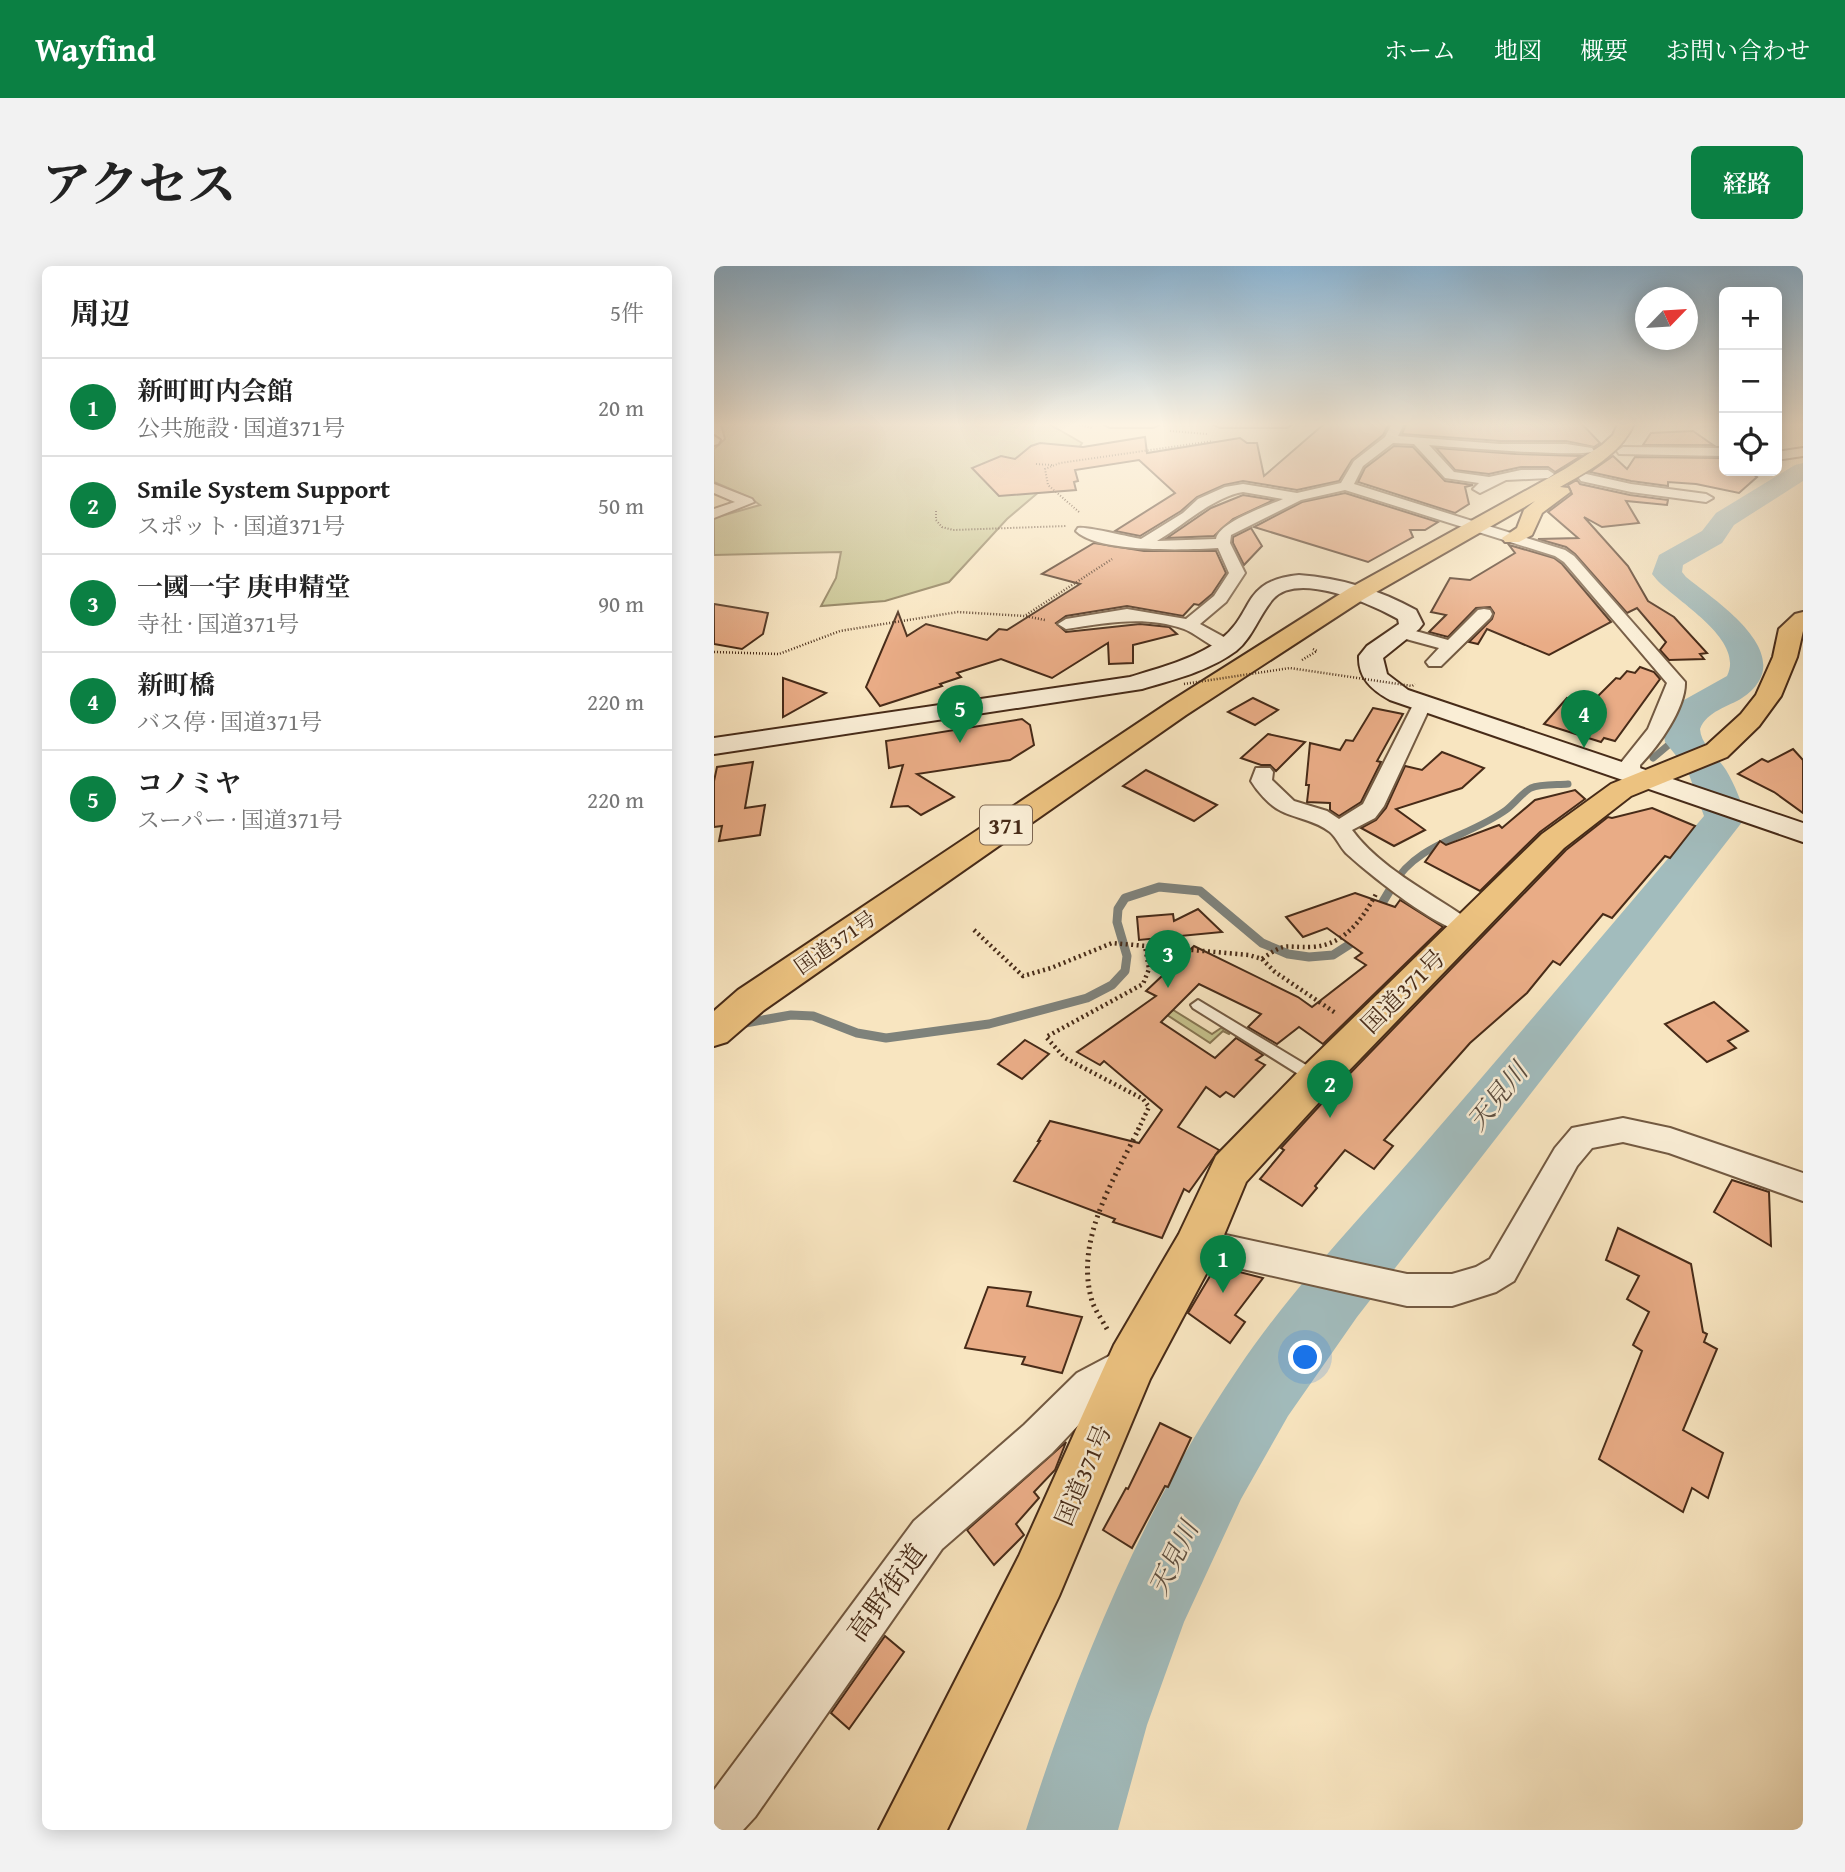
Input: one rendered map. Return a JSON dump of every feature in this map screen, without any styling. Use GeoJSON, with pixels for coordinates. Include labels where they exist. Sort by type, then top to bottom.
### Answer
{"type":"FeatureCollection","features":[{"type":"Feature","properties":{"kind":"highway","name":"371"},"geometry":{"type":"LineString","coordinates":[[1482,523],[1503,497]]}},
{"type":"Feature","properties":{"kind":"highway","name":"国道371号"},"geometry":{"type":"LineString","coordinates":[[714,1032],[751,1000],[1177,709],[1356,594],[1528,497]]}},
{"type":"Feature","properties":{"kind":"highway"},"geometry":{"type":"LineString","coordinates":[[1512,538],[1525,531],[1528,519],[1541,504],[1553,497]]}},
{"type":"Feature","properties":{"kind":"highway","name":"国道371号"},"geometry":{"type":"LineString","coordinates":[[912,1830],[1039,1576],[1132,1362],[1198,1244],[1231,1169],[1317,1078],[1553,841],[1622,790],[1662,779],[1717,751],[1750,720],[1773,683],[1785,657],[1791,629],[1803,620]]}},
{"type":"Feature","properties":{"kind":"street"},"geometry":{"type":"LineString","coordinates":[[714,514],[747,502],[735,497]]}},
{"type":"Feature","properties":{"kind":"street"},"geometry":{"type":"LineString","coordinates":[[1138,543],[1188,516],[1203,502],[1214,497]]}},
{"type":"Feature","properties":{"kind":"street"},"geometry":{"type":"LineString","coordinates":[[1189,625],[1220,599],[1237,573],[1223,543],[1224,534],[1297,497]]}},
{"type":"Feature","properties":{"kind":"street"},"geometry":{"type":"LineString","coordinates":[[1386,497],[1482,523],[1512,538],[1546,547],[1569,559],[1676,682],[1662,725],[1647,747],[1630,764],[1752,816],[1803,833]]}},
{"type":"Feature","properties":{"kind":"street"},"geometry":{"type":"LineString","coordinates":[[1698,497],[1706,498]]}},
{"type":"Feature","properties":{"kind":"street"},"geometry":{"type":"LineString","coordinates":[[1084,529],[1165,547],[1223,543]]}},
{"type":"Feature","properties":{"kind":"street"},"geometry":{"type":"LineString","coordinates":[[714,746],[1133,684],[1182,668],[1227,646],[1237,637],[1270,588],[1301,580],[1388,604],[1408,615],[1411,624],[1371,656],[1372,674],[1382,686],[1418,695],[1662,779]]}},
{"type":"Feature","properties":{"kind":"street"},"geometry":{"type":"LineString","coordinates":[[1066,624],[1127,614],[1189,625],[1227,646]]}},
{"type":"Feature","properties":{"kind":"street"},"geometry":{"type":"LineString","coordinates":[[1435,662],[1484,614]]}},
{"type":"Feature","properties":{"kind":"street"},"geometry":{"type":"LineString","coordinates":[[1401,632],[1450,646]]}},
{"type":"Feature","properties":{"kind":"street"},"geometry":{"type":"LineString","coordinates":[[1339,828],[1367,813],[1373,806],[1418,695]]}},
{"type":"Feature","properties":{"kind":"street"},"geometry":{"type":"LineString","coordinates":[[1263,772],[1261,781],[1286,806],[1319,816],[1339,828],[1352,846],[1391,883],[1466,927]]}},
{"type":"Feature","properties":{"kind":"street"},"geometry":{"type":"LineString","coordinates":[[1198,1244],[1408,1290],[1452,1290],[1484,1280],[1502,1270],[1566,1157],[1583,1137],[1623,1130],[1670,1141],[1803,1187]]}},
{"type":"Feature","properties":{"kind":"street","name":"高野街道"},"geometry":{"type":"LineString","coordinates":[[714,1825],[738,1800],[928,1535],[1038,1439],[1090,1387],[1132,1362]]}},
{"type":"Feature","properties":{"kind":"lane"},"geometry":{"type":"LineString","coordinates":[[1198,1005],[1317,1078]]}},
{"type":"Feature","properties":{"kind":"path"},"geometry":{"type":"LineString","coordinates":[[936,511],[936,520],[943,527],[953,530],[1049,525],[1084,529],[1087,525],[1082,516],[1061,497]]}},
{"type":"Feature","properties":{"kind":"path"},"geometry":{"type":"LineString","coordinates":[[1025,616],[1138,543]]}},
{"type":"Feature","properties":{"kind":"path"},"geometry":{"type":"LineString","coordinates":[[714,652],[779,654],[847,629],[969,611],[1025,616],[1066,624]]}},
{"type":"Feature","properties":{"kind":"path"},"geometry":{"type":"LineString","coordinates":[[1184,684],[1290,668],[1418,695]]}},
{"type":"Feature","properties":{"kind":"path"},"geometry":{"type":"LineString","coordinates":[[1262,959],[1281,945],[1309,947],[1340,940],[1356,927],[1391,883]]}},
{"type":"Feature","properties":{"kind":"path"},"geometry":{"type":"LineString","coordinates":[[974,930],[1023,976],[1051,968],[1112,943],[1249,954],[1262,959],[1275,972],[1364,1031]]}},
{"type":"Feature","properties":{"kind":"path"},"geometry":{"type":"LineString","coordinates":[[1132,1362],[1101,1322],[1091,1299],[1088,1261],[1091,1238],[1102,1204],[1118,1164],[1147,1111],[1148,1103],[1065,1058],[1046,1037],[1143,984],[1149,969],[1145,946]]}},
{"type":"Feature","properties":{"kind":"shaded area"},"geometry":{"type":"Polygon","coordinates":[[[749,497],[1033,497],[1007,519],[949,582],[885,601],[821,606],[836,578],[841,552],[714,555],[714,518],[760,505],[749,497]]]}},
{"type":"Feature","properties":{"kind":"shaded area"},"geometry":{"type":"Polygon","coordinates":[[[1170,1008],[1212,1034],[1221,1028],[1232,1031],[1229,1034],[1223,1031],[1210,1043],[1164,1013],[1170,1008]]]}},
{"type":"Feature","properties":{"kind":"building"},"geometry":{"type":"Polygon","coordinates":[[[1169,497],[1197,497],[1181,511],[1140,536],[1115,531],[1169,497]]]}},
{"type":"Feature","properties":{"kind":"building"},"geometry":{"type":"Polygon","coordinates":[[[1238,497],[1274,500],[1233,519],[1214,536],[1167,538],[1211,508],[1238,497]]]}},
{"type":"Feature","properties":{"kind":"building"},"geometry":{"type":"Polygon","coordinates":[[[1326,497],[1358,497],[1438,522],[1425,530],[1410,530],[1413,537],[1368,562],[1254,527],[1302,502],[1326,497]]]}},
{"type":"Feature","properties":{"kind":"building"},"geometry":{"type":"Polygon","coordinates":[[[1405,497],[1467,497],[1469,504],[1455,513],[1405,497]]]}},
{"type":"Feature","properties":{"kind":"building"},"geometry":{"type":"Polygon","coordinates":[[[1568,497],[1645,497],[1668,500],[1667,505],[1626,501],[1639,523],[1602,527],[1584,517],[1628,566],[1648,601],[1674,617],[1707,653],[1700,654],[1704,659],[1669,660],[1660,650],[1666,642],[1637,608],[1627,613],[1575,554],[1566,547],[1538,539],[1578,538],[1548,512],[1568,497]]]}},
{"type":"Feature","properties":{"kind":"building"},"geometry":{"type":"Polygon","coordinates":[[[1251,528],[1262,546],[1244,565],[1233,543],[1233,537],[1251,528]]]}},
{"type":"Feature","properties":{"kind":"building"},"geometry":{"type":"Polygon","coordinates":[[[1094,543],[1144,551],[1216,551],[1226,573],[1212,594],[1199,605],[1194,604],[1183,616],[1127,606],[1066,616],[1056,623],[1066,632],[1140,624],[1169,627],[1177,634],[1133,645],[1133,663],[1109,664],[1108,643],[1052,678],[1001,659],[957,673],[961,677],[940,684],[942,686],[880,706],[866,687],[898,612],[907,636],[926,624],[987,640],[999,629],[1007,630],[1080,584],[1042,574],[1094,543]]]}},
{"type":"Feature","properties":{"kind":"building"},"geometry":{"type":"Polygon","coordinates":[[[1509,545],[1554,558],[1562,564],[1611,622],[1549,655],[1487,629],[1478,644],[1469,642],[1492,619],[1494,613],[1490,607],[1476,608],[1448,637],[1429,632],[1446,615],[1431,612],[1450,578],[1470,580],[1515,553],[1509,545]]]}},
{"type":"Feature","properties":{"kind":"building"},"geometry":{"type":"Polygon","coordinates":[[[714,604],[768,613],[763,634],[742,649],[714,644],[714,604]]]}},
{"type":"Feature","properties":{"kind":"building"},"geometry":{"type":"Polygon","coordinates":[[[1640,667],[1654,672],[1660,679],[1615,741],[1604,738],[1601,742],[1544,724],[1567,698],[1589,705],[1616,678],[1620,679],[1627,671],[1635,673],[1640,667]]]}},
{"type":"Feature","properties":{"kind":"building"},"geometry":{"type":"Polygon","coordinates":[[[783,678],[826,693],[783,717],[783,678]]]}},
{"type":"Feature","properties":{"kind":"building"},"geometry":{"type":"Polygon","coordinates":[[[1253,698],[1278,710],[1255,725],[1228,712],[1253,698]]]}},
{"type":"Feature","properties":{"kind":"building"},"geometry":{"type":"Polygon","coordinates":[[[1373,708],[1403,714],[1377,761],[1381,762],[1361,802],[1339,816],[1330,810],[1330,803],[1307,802],[1310,743],[1340,750],[1346,740],[1353,741],[1373,708]]]}},
{"type":"Feature","properties":{"kind":"building"},"geometry":{"type":"Polygon","coordinates":[[[1022,719],[1030,725],[1034,745],[1010,760],[917,774],[954,797],[921,815],[908,806],[891,807],[903,765],[889,768],[886,741],[1022,719]]]}},
{"type":"Feature","properties":{"kind":"building"},"geometry":{"type":"Polygon","coordinates":[[[1268,734],[1305,742],[1276,771],[1270,765],[1261,765],[1241,758],[1268,734]]]}},
{"type":"Feature","properties":{"kind":"building"},"geometry":{"type":"Polygon","coordinates":[[[1793,749],[1803,760],[1803,813],[1774,792],[1738,774],[1762,759],[1768,762],[1793,749]]]}},
{"type":"Feature","properties":{"kind":"building"},"geometry":{"type":"Polygon","coordinates":[[[1442,752],[1484,768],[1462,788],[1396,809],[1425,830],[1394,846],[1361,828],[1376,820],[1386,808],[1405,766],[1422,770],[1442,752]]]}},
{"type":"Feature","properties":{"kind":"building"},"geometry":{"type":"Polygon","coordinates":[[[753,762],[745,808],[765,805],[760,835],[719,841],[722,826],[714,827],[714,781],[717,767],[753,762]]]}},
{"type":"Feature","properties":{"kind":"building"},"geometry":{"type":"Polygon","coordinates":[[[1146,770],[1217,805],[1194,821],[1123,786],[1146,770]]]}},
{"type":"Feature","properties":{"kind":"building"},"geometry":{"type":"Polygon","coordinates":[[[1575,790],[1585,799],[1540,832],[1480,891],[1425,862],[1440,841],[1446,845],[1499,825],[1502,828],[1535,800],[1575,790]]]}},
{"type":"Feature","properties":{"kind":"building"},"geometry":{"type":"Polygon","coordinates":[[[1652,808],[1695,826],[1670,858],[1665,856],[1612,918],[1603,914],[1560,965],[1553,961],[1527,993],[1470,1043],[1384,1140],[1393,1146],[1374,1169],[1345,1150],[1302,1206],[1260,1179],[1284,1150],[1281,1148],[1333,1091],[1566,850],[1608,817],[1652,808]]]}},
{"type":"Feature","properties":{"kind":"building"},"geometry":{"type":"Polygon","coordinates":[[[1355,893],[1395,907],[1400,900],[1443,927],[1323,1044],[1299,1027],[1277,1044],[1248,1027],[1261,1014],[1199,984],[1161,1022],[1215,1058],[1236,1038],[1263,1055],[1256,1060],[1265,1065],[1234,1097],[1226,1092],[1220,1097],[1206,1087],[1178,1127],[1219,1150],[1189,1192],[1184,1189],[1162,1238],[1113,1222],[1115,1219],[1014,1181],[1050,1121],[1139,1143],[1162,1110],[1104,1061],[1100,1065],[1077,1052],[1156,996],[1146,991],[1194,946],[1298,997],[1312,1007],[1366,965],[1355,958],[1362,953],[1327,928],[1303,937],[1286,917],[1355,893]]]}},
{"type":"Feature","properties":{"kind":"building"},"geometry":{"type":"Polygon","coordinates":[[[1198,909],[1222,932],[1139,940],[1137,917],[1173,914],[1174,921],[1198,909]]]}},
{"type":"Feature","properties":{"kind":"building"},"geometry":{"type":"Polygon","coordinates":[[[1714,1002],[1748,1031],[1728,1041],[1736,1048],[1707,1062],[1665,1024],[1714,1002]]]}},
{"type":"Feature","properties":{"kind":"building"},"geometry":{"type":"Polygon","coordinates":[[[1025,1040],[1049,1054],[1022,1079],[998,1064],[1025,1040]]]}},
{"type":"Feature","properties":{"kind":"building"},"geometry":{"type":"Polygon","coordinates":[[[1732,1180],[1769,1192],[1771,1246],[1714,1212],[1732,1180]]]}},
{"type":"Feature","properties":{"kind":"building"},"geometry":{"type":"Polygon","coordinates":[[[1618,1228],[1691,1264],[1703,1332],[1707,1334],[1704,1342],[1717,1349],[1683,1430],[1723,1453],[1708,1498],[1692,1488],[1683,1512],[1599,1459],[1642,1351],[1633,1345],[1649,1312],[1627,1299],[1639,1276],[1606,1260],[1618,1228]]]}},
{"type":"Feature","properties":{"kind":"building"},"geometry":{"type":"Polygon","coordinates":[[[1216,1266],[1263,1278],[1235,1315],[1245,1322],[1230,1343],[1188,1313],[1216,1266]]]}},
{"type":"Feature","properties":{"kind":"building"},"geometry":{"type":"Polygon","coordinates":[[[988,1287],[1031,1292],[1027,1306],[1082,1317],[1062,1373],[1022,1364],[1025,1357],[965,1348],[988,1287]]]}},
{"type":"Feature","properties":{"kind":"building"},"geometry":{"type":"Polygon","coordinates":[[[1160,1423],[1191,1438],[1168,1487],[1165,1486],[1132,1548],[1103,1530],[1126,1488],[1128,1489],[1160,1423]]]}},
{"type":"Feature","properties":{"kind":"building"},"geometry":{"type":"Polygon","coordinates":[[[1066,1442],[1055,1470],[1034,1492],[1039,1498],[1016,1524],[1024,1535],[994,1565],[967,1530],[1066,1442]]]}},
{"type":"Feature","properties":{"kind":"building"},"geometry":{"type":"Polygon","coordinates":[[[885,1636],[904,1652],[849,1729],[831,1713],[885,1636]]]}},
{"type":"Feature","properties":{"kind":"waterway","name":"天見川"},"geometry":{"type":"LineString","coordinates":[[1072,1830],[1104,1725],[1144,1622],[1189,1522],[1263,1391],[1309,1327],[1725,817],[1706,769],[1683,742],[1682,729],[1688,716],[1697,708],[1731,690],[1740,682],[1746,672],[1748,658],[1737,636],[1667,574],[1669,561],[1712,537],[1725,519],[1760,497]]}},
{"type":"Feature","properties":{"kind":"waterway"},"geometry":{"type":"LineString","coordinates":[[1653,758],[1672,742],[1682,728]]}},
{"type":"Feature","properties":{"kind":"waterway"},"geometry":{"type":"LineString","coordinates":[[1392,886],[1403,871],[1429,850],[1491,820],[1531,788],[1568,784]]}},
{"type":"Feature","properties":{"kind":"waterway"},"geometry":{"type":"LineString","coordinates":[[1378,910],[1393,885]]}},
{"type":"Feature","properties":{"kind":"waterway"},"geometry":{"type":"LineString","coordinates":[[740,1024],[791,1015],[813,1016],[857,1033],[886,1038],[989,1024],[1087,998],[1112,985],[1125,971],[1127,956],[1117,922],[1118,909],[1125,898],[1159,887],[1200,891],[1262,943],[1288,954],[1309,957],[1333,955],[1358,939]]}},
{"type":"Feature","properties":{"kind":"place","name":"コノミヤ"},"geometry":{"type":"Point","coordinates":[960,743]}},
{"type":"Feature","properties":{"kind":"place","name":"新町橋"},"geometry":{"type":"Point","coordinates":[1584,748]}},
{"type":"Feature","properties":{"kind":"place","name":"一國一宇 庚申精堂"},"geometry":{"type":"Point","coordinates":[1168,988]}},
{"type":"Feature","properties":{"kind":"place","name":"Smile System Support"},"geometry":{"type":"Point","coordinates":[1330,1118]}},
{"type":"Feature","properties":{"kind":"place","name":"新町町内会館"},"geometry":{"type":"Point","coordinates":[1223,1293]}}]}
